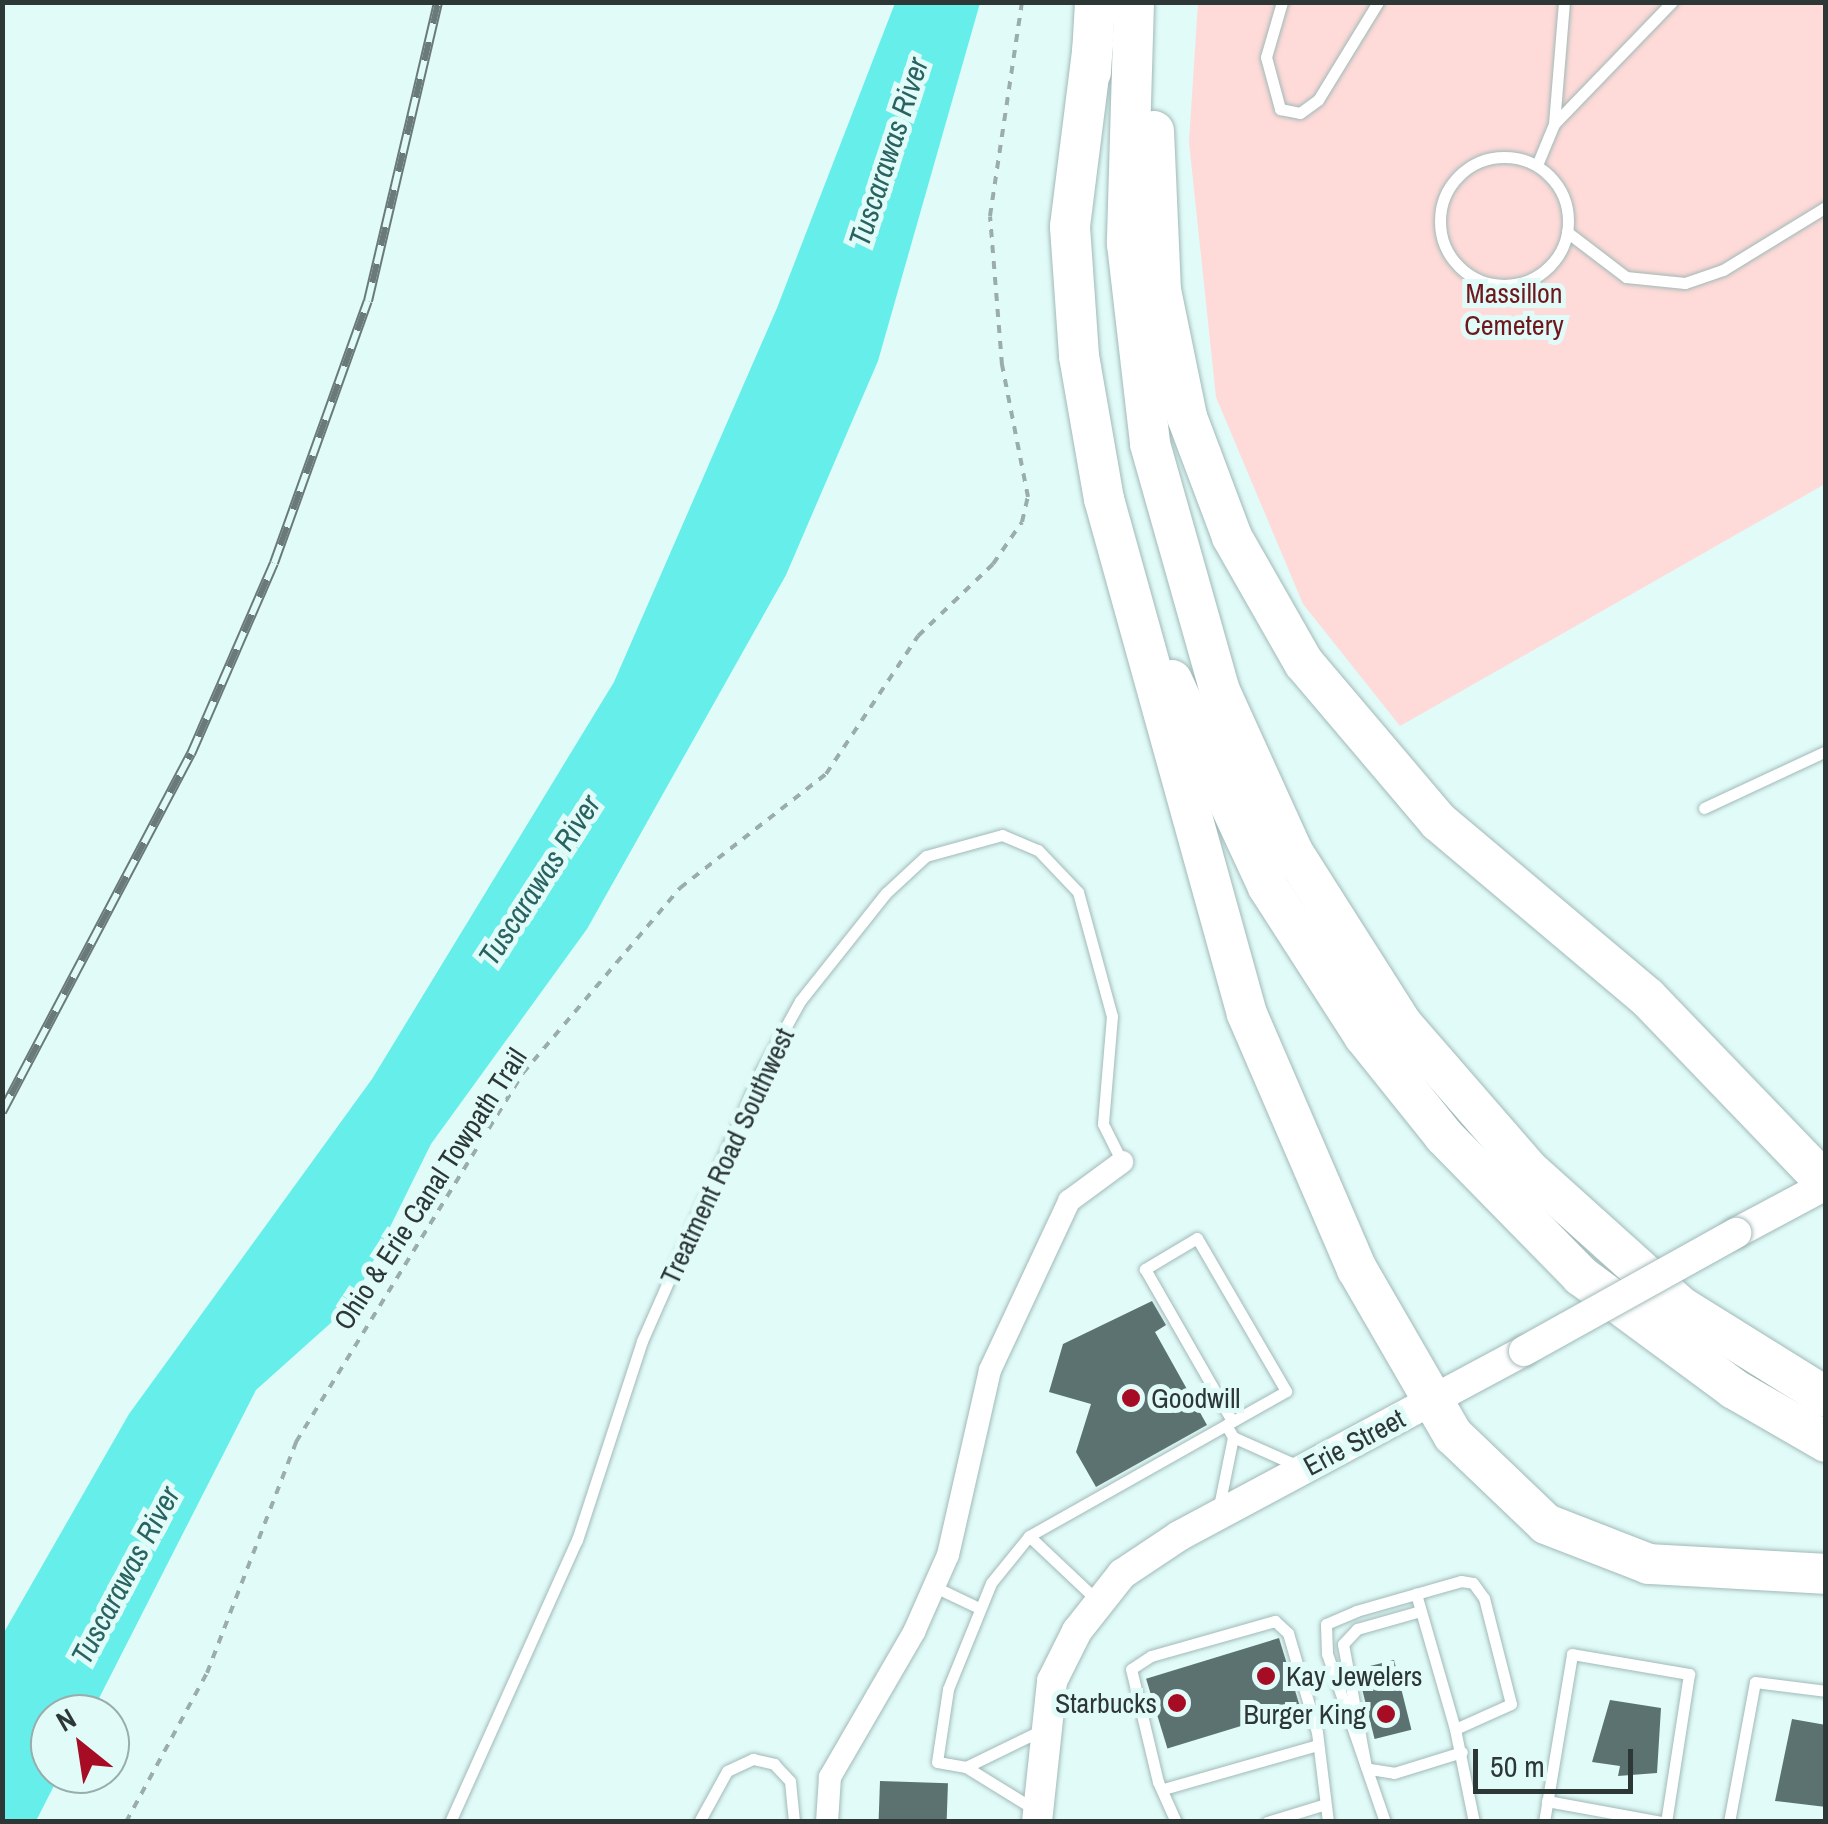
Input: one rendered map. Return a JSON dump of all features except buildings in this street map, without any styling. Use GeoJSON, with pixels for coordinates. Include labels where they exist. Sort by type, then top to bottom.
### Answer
{"type":"FeatureCollection","features":[{"type":"Feature","properties":{"kind":"highway"},"geometry":{"type":"LineString","coordinates":[[1095,2],[1090,292],[1111,460],[1164,659],[1238,832],[1344,1009],[1488,1185],[1632,1317],[1826,1442]]}},
{"type":"Feature","properties":{"kind":"highway"},"geometry":{"type":"LineString","coordinates":[[1134,2],[1127,244],[1150,444],[1220,691],[1293,852],[1385,1000],[1529,1170],[1680,1306],[1826,1397]]}},
{"type":"Feature","properties":{"kind":"highway"},"geometry":{"type":"LineString","coordinates":[[1156,2],[1153,156],[1171,354],[1196,448],[1254,580],[1304,663],[1394,776],[1647,997],[1826,1184]]}},
{"type":"Feature","properties":{"kind":"highway"},"geometry":{"type":"LineString","coordinates":[[1092,44],[1073,178],[1073,291],[1089,420],[1122,578],[1247,1014],[1326,1203],[1431,1402],[1496,1484],[1574,1540],[1681,1569],[1826,1574]]}},
{"type":"Feature","properties":{"kind":"street","name":"Treatment Road Southwest"},"geometry":{"type":"LineString","coordinates":[[827,1822],[830,1777],[935,1588],[990,1370],[1069,1201],[1122,1162]]}},
{"type":"Feature","properties":{"kind":"street","name":"Erie Street"},"geometry":{"type":"LineString","coordinates":[[1042,1810],[1042,1730],[1058,1666],[1098,1601],[1136,1563],[1218,1514],[1431,1402],[1826,1184]]}},
{"type":"Feature","properties":{"kind":"lane"},"geometry":{"type":"LineString","coordinates":[[1282,2],[1266,57],[1280,110],[1300,113],[1318,100],[1378,2]]}},
{"type":"Feature","properties":{"kind":"lane"},"geometry":{"type":"LineString","coordinates":[[1537,165],[1554,124],[1564,2]]}},
{"type":"Feature","properties":{"kind":"lane"},"geometry":{"type":"LineString","coordinates":[[1554,124],[1672,2]]}},
{"type":"Feature","properties":{"kind":"lane"},"geometry":{"type":"LineString","coordinates":[[1495,157],[1537,165],[1563,194],[1568,232],[1546,269],[1506,285],[1466,272],[1447,247],[1440,216],[1457,177],[1495,157]]}},
{"type":"Feature","properties":{"kind":"lane"},"geometry":{"type":"LineString","coordinates":[[1568,232],[1626,277],[1685,283],[1723,270],[1826,207]]}},
{"type":"Feature","properties":{"kind":"lane"},"geometry":{"type":"LineString","coordinates":[[1704,808],[1826,751]]}},
{"type":"Feature","properties":{"kind":"lane","name":"Treatment Road Southwest"},"geometry":{"type":"LineString","coordinates":[[450,1822],[577,1540],[642,1341],[760,1073],[800,1001],[886,893],[926,856],[1002,835],[1038,850],[1078,892],[1112,1016],[1104,1124],[1122,1162]]}},
{"type":"Feature","properties":{"kind":"lane"},"geometry":{"type":"LineString","coordinates":[[1042,1810],[966,1767],[937,1762],[939,1735],[979,1608],[1029,1536],[1229,1423],[1286,1390],[1197,1238],[1145,1269],[1229,1423],[1233,1437],[1218,1514]]}},
{"type":"Feature","properties":{"kind":"lane"},"geometry":{"type":"LineString","coordinates":[[1233,1437],[1302,1468]]}},
{"type":"Feature","properties":{"kind":"lane"},"geometry":{"type":"LineString","coordinates":[[1029,1536],[1098,1601]]}},
{"type":"Feature","properties":{"kind":"lane"},"geometry":{"type":"LineString","coordinates":[[1385,1822],[1324,1627],[1465,1581],[1484,1598],[1512,1704],[1503,1714],[1455,1729]]}},
{"type":"Feature","properties":{"kind":"lane"},"geometry":{"type":"LineString","coordinates":[[935,1588],[979,1608]]}},
{"type":"Feature","properties":{"kind":"lane"},"geometry":{"type":"LineString","coordinates":[[1416,1594],[1462,1752],[1474,1822]]}},
{"type":"Feature","properties":{"kind":"lane"},"geometry":{"type":"LineString","coordinates":[[1366,1766],[1344,1644],[1357,1629],[1420,1611]]}},
{"type":"Feature","properties":{"kind":"lane"},"geometry":{"type":"LineString","coordinates":[[1176,1822],[1167,1788],[1158,1782],[1136,1708],[1133,1667],[1269,1622],[1288,1634],[1317,1732],[1314,1746],[1328,1822]]}},
{"type":"Feature","properties":{"kind":"lane"},"geometry":{"type":"LineString","coordinates":[[1544,1822],[1547,1800],[1572,1654],[1689,1674],[1664,1822],[1547,1800]]}},
{"type":"Feature","properties":{"kind":"lane"},"geometry":{"type":"LineString","coordinates":[[1729,1822],[1755,1682],[1826,1691]]}},
{"type":"Feature","properties":{"kind":"lane"},"geometry":{"type":"LineString","coordinates":[[966,1767],[1042,1730]]}},
{"type":"Feature","properties":{"kind":"lane"},"geometry":{"type":"LineString","coordinates":[[1167,1788],[1314,1746]]}},
{"type":"Feature","properties":{"kind":"lane"},"geometry":{"type":"LineString","coordinates":[[1366,1766],[1394,1773],[1462,1752]]}},
{"type":"Feature","properties":{"kind":"lane"},"geometry":{"type":"LineString","coordinates":[[699,1822],[727,1772],[753,1759],[790,1781],[794,1822]]}},
{"type":"Feature","properties":{"kind":"lane"},"geometry":{"type":"LineString","coordinates":[[1267,1822],[1323,1805]]}},
{"type":"Feature","properties":{"kind":"path","name":"Ohio & Erie Canal Towpath Trail"},"geometry":{"type":"LineString","coordinates":[[126,1822],[207,1672],[296,1442],[523,1073],[680,888],[826,774],[918,636],[993,564],[1022,522],[1027,485],[1002,365],[990,216],[1022,2]]}},
{"type":"Feature","properties":{"kind":"green space","name":"Massillon Cemetery"},"geometry":{"type":"Polygon","coordinates":[[[1198,3],[1825,3],[1825,484],[1400,726],[1303,604],[1216,397],[1189,142],[1198,3]]]}},
{"type":"Feature","properties":{"kind":"water","name":"Tuscarawas River"},"geometry":{"type":"Polygon","coordinates":[[[895,3],[980,3],[878,361],[786,575],[587,929],[431,1144],[352,1304],[256,1390],[101,1694],[30,1694],[30,1794],[50,1794],[36,1821],[3,1821],[3,1634],[129,1414],[372,1079],[614,682],[777,308],[895,3]]]}},
{"type":"Feature","properties":{"kind":"railway"},"geometry":{"type":"LineString","coordinates":[[2,1112],[191,754],[274,563],[368,301],[438,2]]}},
{"type":"Feature","properties":{"kind":"place","name":"Goodwill"},"geometry":{"type":"Point","coordinates":[1131,1398]}},
{"type":"Feature","properties":{"kind":"place","name":"Kay Jewelers"},"geometry":{"type":"Point","coordinates":[1266,1676]}},
{"type":"Feature","properties":{"kind":"place","name":"Starbucks"},"geometry":{"type":"Point","coordinates":[1177,1703]}},
{"type":"Feature","properties":{"kind":"place","name":"Burger King"},"geometry":{"type":"Point","coordinates":[1386,1714]}}]}
